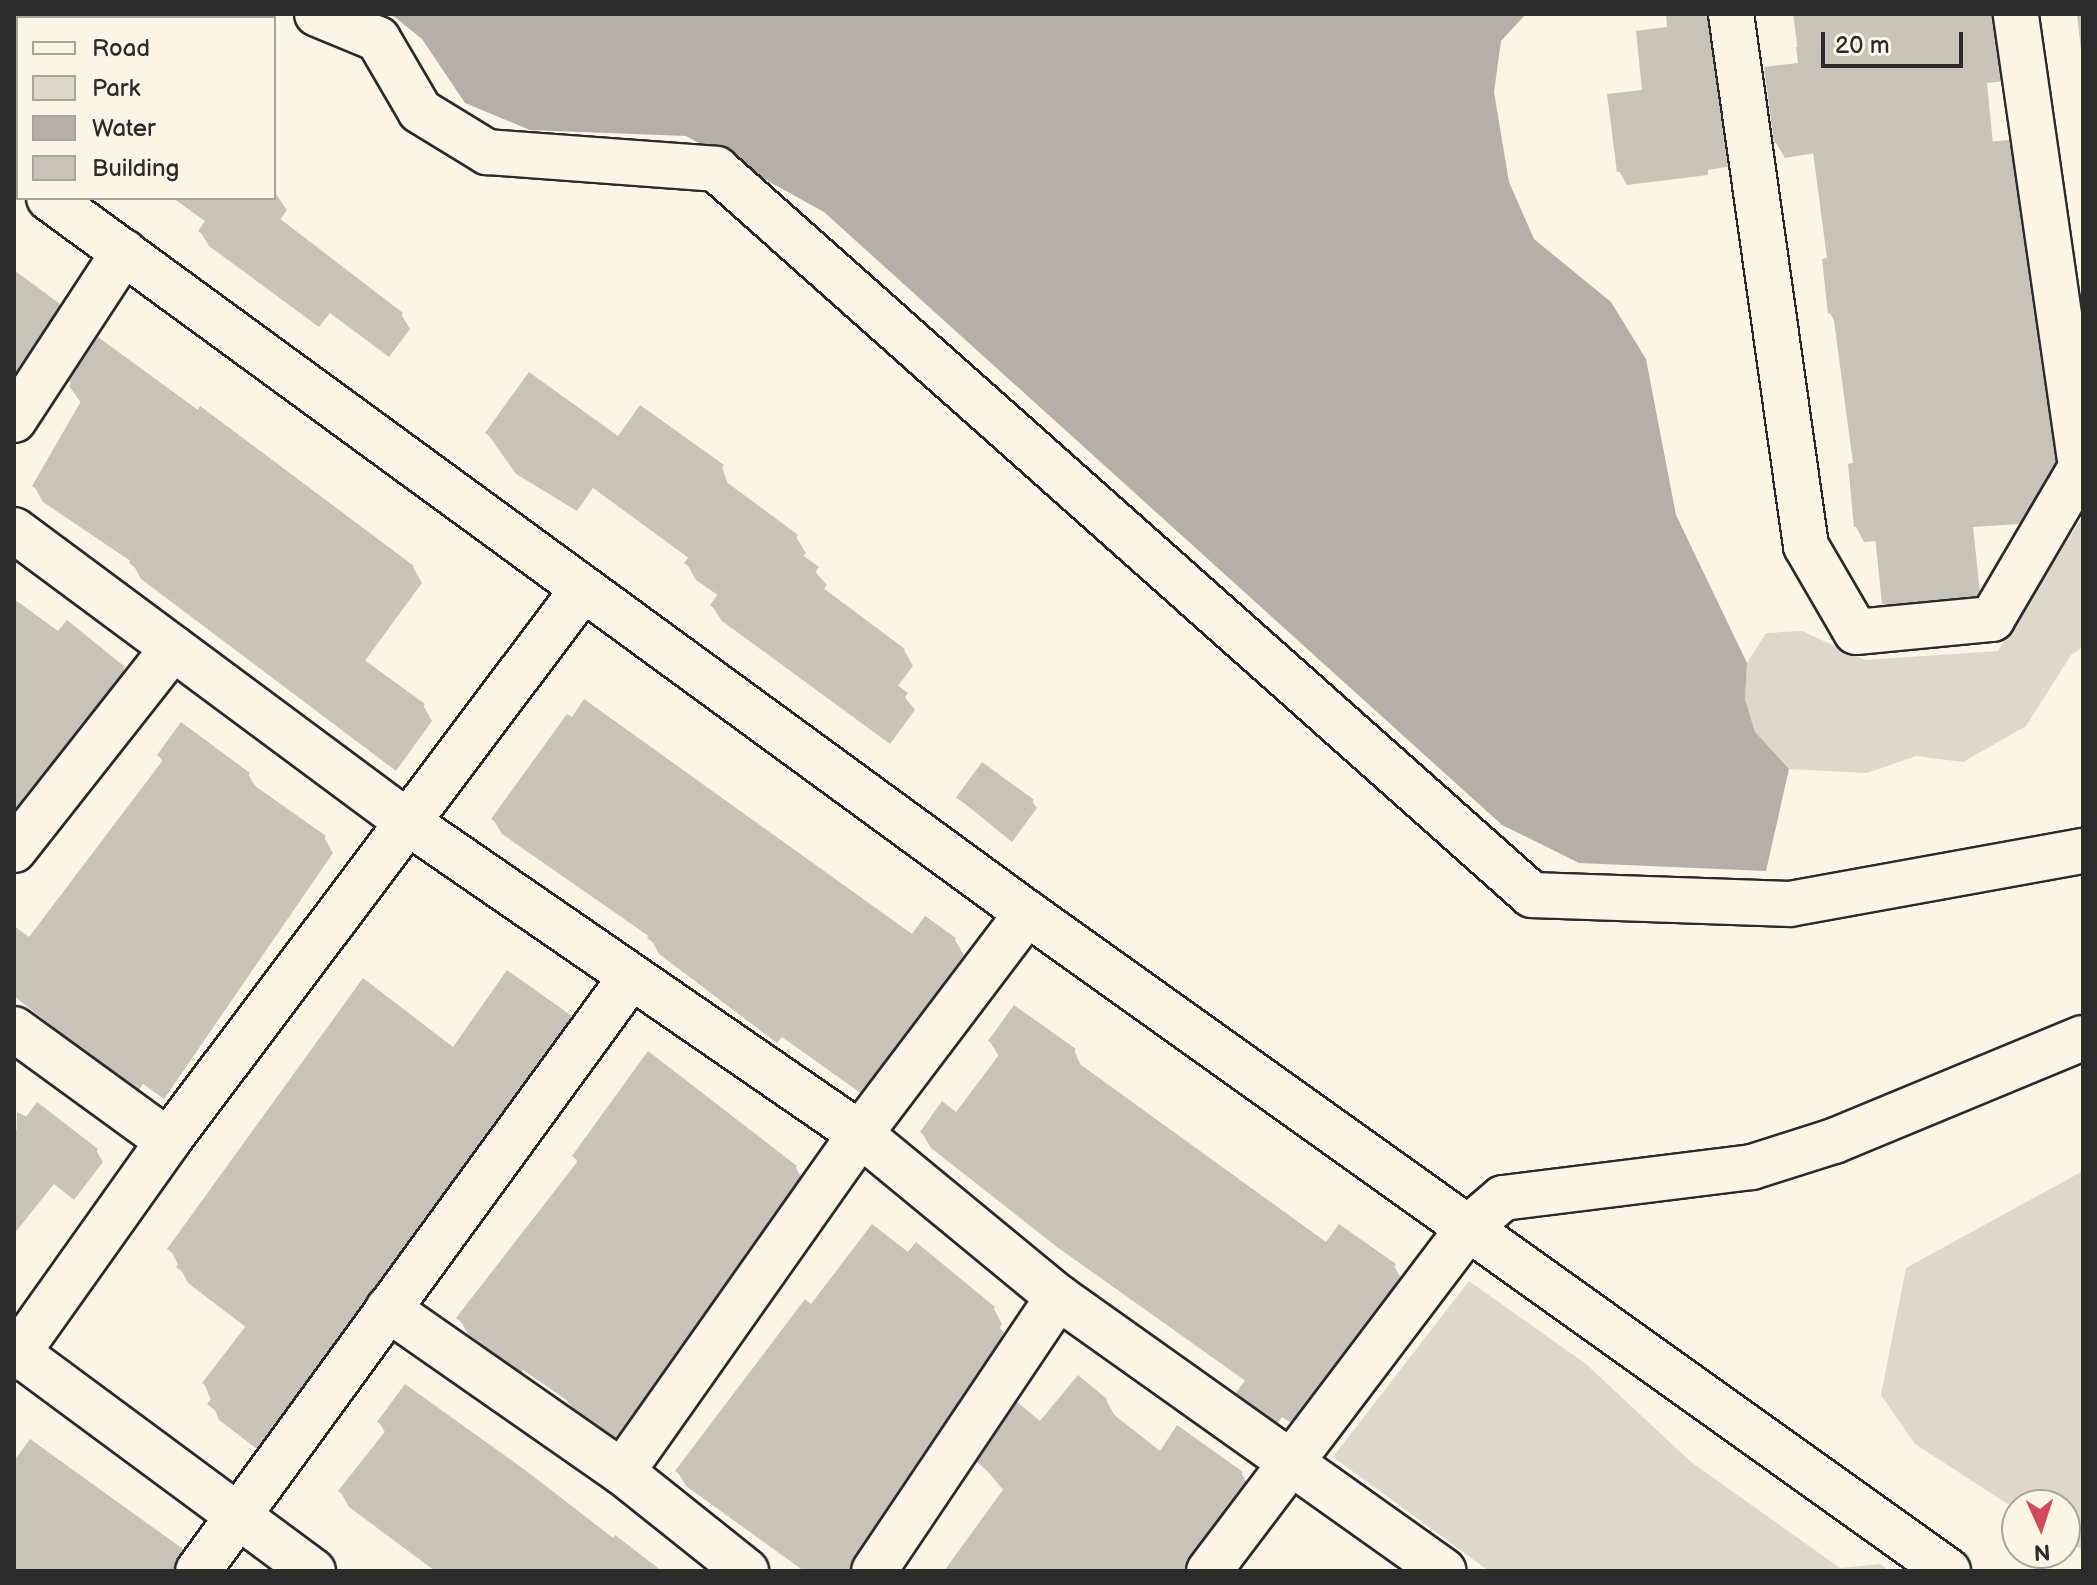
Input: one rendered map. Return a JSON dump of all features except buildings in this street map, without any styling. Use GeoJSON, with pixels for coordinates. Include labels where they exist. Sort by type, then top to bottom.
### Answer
{"type":"FeatureCollection","features":[{"type":"Feature","properties":{"kind":"street"},"geometry":{"type":"LineString","coordinates":[[317,14],[378,39],[420,111],[487,152],[716,169],[1532,895],[1790,904],[2083,851]]}},
{"type":"Feature","properties":{"kind":"street"},"geometry":{"type":"LineString","coordinates":[[1731,14],[1806,546],[1856,632],[1992,619],[2081,467],[2016,14]]}},
{"type":"Feature","properties":{"kind":"street"},"geometry":{"type":"LineString","coordinates":[[52,200],[1027,913],[1948,1571]]}},
{"type":"Feature","properties":{"kind":"street"},"geometry":{"type":"LineString","coordinates":[[14,420],[124,252]]}},
{"type":"Feature","properties":{"kind":"street"},"geometry":{"type":"LineString","coordinates":[[14,530],[406,821],[860,1134],[1058,1297],[1443,1571]]}},
{"type":"Feature","properties":{"kind":"street"},"geometry":{"type":"LineString","coordinates":[[313,1571],[15,1354],[168,1141],[583,589]]}},
{"type":"Feature","properties":{"kind":"street"},"geometry":{"type":"LineString","coordinates":[[14,850],[173,648]]}},
{"type":"Feature","properties":{"kind":"street"},"geometry":{"type":"LineString","coordinates":[[622,1472],[860,1134],[1027,913]]}},
{"type":"Feature","properties":{"kind":"street"},"geometry":{"type":"LineString","coordinates":[[198,1571],[631,977]]}},
{"type":"Feature","properties":{"kind":"street"},"geometry":{"type":"LineString","coordinates":[[14,1029],[168,1141]]}},
{"type":"Feature","properties":{"kind":"street"},"geometry":{"type":"LineString","coordinates":[[1209,1571],[1289,1460],[1468,1228],[1503,1198],[1752,1167],[1834,1141],[2083,1038]]}},
{"type":"Feature","properties":{"kind":"street"},"geometry":{"type":"LineString","coordinates":[[874,1571],[1058,1297]]}},
{"type":"Feature","properties":{"kind":"street"},"geometry":{"type":"LineString","coordinates":[[388,1309],[622,1472],[746,1571]]}},
{"type":"Feature","properties":{"kind":"green space"},"geometry":{"type":"Polygon","coordinates":[[[2083,516],[2083,647],[2071,655],[2026,726],[1963,762],[1916,756],[1867,773],[1789,769],[1755,733],[1745,699],[1747,663],[1766,633],[1802,631],[1865,660],[1998,651],[2083,516]]]}},
{"type":"Feature","properties":{"kind":"green space"},"geometry":{"type":"Polygon","coordinates":[[[2083,1171],[2083,1550],[2081,1489],[2001,1489],[2001,1500],[1915,1444],[1881,1395],[1906,1268],[2083,1171]]]}},
{"type":"Feature","properties":{"kind":"green space"},"geometry":{"type":"Polygon","coordinates":[[[1469,1281],[1586,1364],[1691,1462],[1840,1568],[1880,1564],[1890,1571],[1489,1571],[1333,1457],[1469,1281]]]}},
{"type":"Feature","properties":{"kind":"water"},"geometry":{"type":"Polygon","coordinates":[[[391,14],[1526,14],[1501,41],[1494,92],[1509,182],[1534,239],[1611,302],[1646,359],[1676,515],[1747,663],[1745,699],[1755,732],[1789,769],[1766,871],[1579,863],[1502,825],[824,212],[686,136],[530,130],[465,103],[422,39],[391,14]]]}}]}
